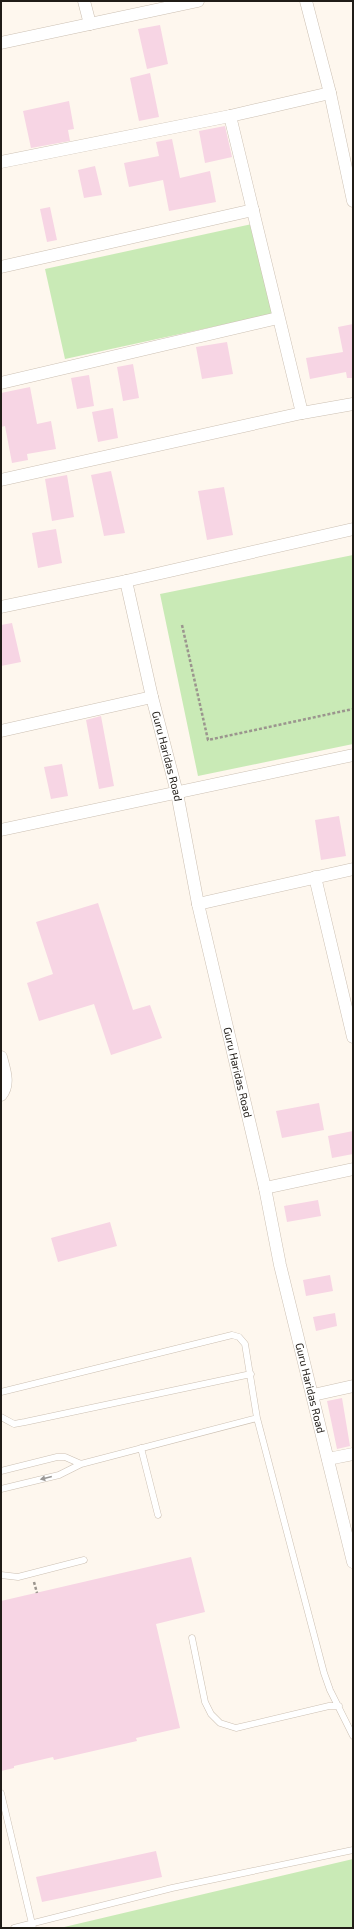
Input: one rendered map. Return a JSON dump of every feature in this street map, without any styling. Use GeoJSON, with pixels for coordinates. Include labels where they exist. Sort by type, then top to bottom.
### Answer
{"type":"FeatureCollection","features":[{"type":"Feature","properties":{"kind":"street"},"geometry":{"type":"LineString","coordinates":[[84,1],[90,24]]}},
{"type":"Feature","properties":{"kind":"street"},"geometry":{"type":"LineString","coordinates":[[1,43],[196,1]]}},
{"type":"Feature","properties":{"kind":"street"},"geometry":{"type":"LineString","coordinates":[[306,1],[330,93],[353,201]]}},
{"type":"Feature","properties":{"kind":"street"},"geometry":{"type":"LineString","coordinates":[[1,162],[230,116],[330,93]]}},
{"type":"Feature","properties":{"kind":"street"},"geometry":{"type":"LineString","coordinates":[[230,116],[302,413]]}},
{"type":"Feature","properties":{"kind":"street"},"geometry":{"type":"LineString","coordinates":[[1,267],[253,210]]}},
{"type":"Feature","properties":{"kind":"street"},"geometry":{"type":"LineString","coordinates":[[1,383],[278,318]]}},
{"type":"Feature","properties":{"kind":"street"},"geometry":{"type":"LineString","coordinates":[[1,480],[302,413],[353,404]]}},
{"type":"Feature","properties":{"kind":"street"},"geometry":{"type":"LineString","coordinates":[[1,607],[126,581],[353,529]]}},
{"type":"Feature","properties":{"kind":"street","name":"Guru Haridas Road"},"geometry":{"type":"LineString","coordinates":[[126,581],[152,697],[177,793],[198,904],[265,1188],[280,1265],[353,1562]]}},
{"type":"Feature","properties":{"kind":"street"},"geometry":{"type":"LineString","coordinates":[[1,731],[152,697]]}},
{"type":"Feature","properties":{"kind":"street"},"geometry":{"type":"LineString","coordinates":[[1,830],[353,755]]}},
{"type":"Feature","properties":{"kind":"street"},"geometry":{"type":"LineString","coordinates":[[198,904],[353,869]]}},
{"type":"Feature","properties":{"kind":"street"},"geometry":{"type":"LineString","coordinates":[[316,878],[353,1037]]}},
{"type":"Feature","properties":{"kind":"street"},"geometry":{"type":"LineString","coordinates":[[1,1056],[6,1084],[5,1090],[1,1095]]}},
{"type":"Feature","properties":{"kind":"street"},"geometry":{"type":"LineString","coordinates":[[265,1188],[353,1169]]}},
{"type":"Feature","properties":{"kind":"street"},"geometry":{"type":"LineString","coordinates":[[313,1395],[353,1386]]}},
{"type":"Feature","properties":{"kind":"street"},"geometry":{"type":"LineString","coordinates":[[328,1459],[353,1454]]}},
{"type":"Feature","properties":{"kind":"lane"},"geometry":{"type":"LineString","coordinates":[[1,1392],[232,1335],[239,1337],[245,1344],[257,1418],[324,1673],[330,1690],[353,1736]]}},
{"type":"Feature","properties":{"kind":"lane"},"geometry":{"type":"LineString","coordinates":[[1,1417],[14,1424],[251,1374]]}},
{"type":"Feature","properties":{"kind":"lane"},"geometry":{"type":"LineString","coordinates":[[1,1489],[59,1475],[81,1464],[257,1418]]}},
{"type":"Feature","properties":{"kind":"lane"},"geometry":{"type":"LineString","coordinates":[[141,1448],[158,1515]]}},
{"type":"Feature","properties":{"kind":"lane"},"geometry":{"type":"LineString","coordinates":[[1,1471],[57,1457],[65,1457],[81,1464]]}},
{"type":"Feature","properties":{"kind":"lane"},"geometry":{"type":"LineString","coordinates":[[1,1575],[18,1577],[84,1560]]}},
{"type":"Feature","properties":{"kind":"lane"},"geometry":{"type":"LineString","coordinates":[[192,1638],[205,1702],[211,1714],[220,1723],[236,1728],[329,1706],[339,1706]]}},
{"type":"Feature","properties":{"kind":"lane"},"geometry":{"type":"LineString","coordinates":[[1,1794],[33,1926]]}},
{"type":"Feature","properties":{"kind":"lane"},"geometry":{"type":"LineString","coordinates":[[14,1928],[33,1926],[172,1888],[353,1850]]}},
{"type":"Feature","properties":{"kind":"path"},"geometry":{"type":"LineString","coordinates":[[182,625],[208,740],[353,709]]}},
{"type":"Feature","properties":{"kind":"green space"},"geometry":{"type":"Polygon","coordinates":[[[252,224],[272,314],[65,359],[45,269],[252,224]]]}},
{"type":"Feature","properties":{"kind":"green space"},"geometry":{"type":"Polygon","coordinates":[[[353,555],[353,744],[198,776],[160,594],[353,555]]]}},
{"type":"Feature","properties":{"kind":"green space"},"geometry":{"type":"Polygon","coordinates":[[[353,1859],[353,1928],[60,1928],[353,1859]]]}},
{"type":"Feature","properties":{"kind":"building"},"geometry":{"type":"Polygon","coordinates":[[[160,25],[168,64],[147,69],[138,29],[160,25]]]}},
{"type":"Feature","properties":{"kind":"building"},"geometry":{"type":"Polygon","coordinates":[[[150,73],[159,117],[139,121],[130,78],[150,73]]]}},
{"type":"Feature","properties":{"kind":"building"},"geometry":{"type":"Polygon","coordinates":[[[69,101],[74,129],[68,130],[70,141],[31,148],[23,111],[69,101]]]}},
{"type":"Feature","properties":{"kind":"building"},"geometry":{"type":"Polygon","coordinates":[[[225,126],[232,157],[205,163],[199,131],[225,126]]]}},
{"type":"Feature","properties":{"kind":"building"},"geometry":{"type":"Polygon","coordinates":[[[172,139],[180,178],[210,171],[216,202],[169,211],[163,180],[129,187],[124,163],[159,156],[156,142],[172,139]]]}},
{"type":"Feature","properties":{"kind":"building"},"geometry":{"type":"Polygon","coordinates":[[[95,166],[102,195],[84,198],[78,170],[95,166]]]}},
{"type":"Feature","properties":{"kind":"building"},"geometry":{"type":"Polygon","coordinates":[[[50,207],[57,240],[47,242],[40,209],[50,207]]]}},
{"type":"Feature","properties":{"kind":"building"},"geometry":{"type":"Polygon","coordinates":[[[353,324],[353,378],[347,378],[346,372],[310,379],[306,358],[343,352],[338,327],[353,324]]]}},
{"type":"Feature","properties":{"kind":"building"},"geometry":{"type":"Polygon","coordinates":[[[227,342],[233,374],[202,379],[196,347],[227,342]]]}},
{"type":"Feature","properties":{"kind":"building"},"geometry":{"type":"Polygon","coordinates":[[[133,364],[139,398],[123,401],[117,367],[133,364]]]}},
{"type":"Feature","properties":{"kind":"building"},"geometry":{"type":"Polygon","coordinates":[[[89,375],[94,406],[77,409],[71,378],[89,375]]]}},
{"type":"Feature","properties":{"kind":"building"},"geometry":{"type":"Polygon","coordinates":[[[30,387],[37,424],[51,421],[56,449],[27,454],[28,460],[12,463],[5,426],[1,427],[1,393],[30,387]]]}},
{"type":"Feature","properties":{"kind":"building"},"geometry":{"type":"Polygon","coordinates":[[[113,408],[118,438],[98,442],[92,412],[113,408]]]}},
{"type":"Feature","properties":{"kind":"building"},"geometry":{"type":"Polygon","coordinates":[[[111,471],[125,533],[104,536],[91,475],[111,471]]]}},
{"type":"Feature","properties":{"kind":"building"},"geometry":{"type":"Polygon","coordinates":[[[67,475],[74,517],[52,521],[45,479],[67,475]]]}},
{"type":"Feature","properties":{"kind":"building"},"geometry":{"type":"Polygon","coordinates":[[[224,487],[233,535],[207,540],[198,491],[224,487]]]}},
{"type":"Feature","properties":{"kind":"building"},"geometry":{"type":"Polygon","coordinates":[[[56,529],[62,563],[38,568],[32,533],[56,529]]]}},
{"type":"Feature","properties":{"kind":"building"},"geometry":{"type":"Polygon","coordinates":[[[12,623],[21,662],[1,666],[1,625],[12,623]]]}},
{"type":"Feature","properties":{"kind":"building"},"geometry":{"type":"Polygon","coordinates":[[[101,716],[114,786],[99,789],[86,720],[101,716]]]}},
{"type":"Feature","properties":{"kind":"building"},"geometry":{"type":"Polygon","coordinates":[[[62,764],[68,796],[51,799],[44,767],[62,764]]]}},
{"type":"Feature","properties":{"kind":"building"},"geometry":{"type":"Polygon","coordinates":[[[339,816],[346,856],[321,860],[315,820],[339,816]]]}},
{"type":"Feature","properties":{"kind":"building"},"geometry":{"type":"Polygon","coordinates":[[[98,903],[133,1010],[150,1005],[162,1038],[111,1055],[94,1004],[39,1021],[27,983],[53,974],[36,922],[98,903]]]}},
{"type":"Feature","properties":{"kind":"building"},"geometry":{"type":"Polygon","coordinates":[[[319,1103],[324,1130],[282,1138],[276,1111],[319,1103]]]}},
{"type":"Feature","properties":{"kind":"building"},"geometry":{"type":"Polygon","coordinates":[[[353,1131],[353,1154],[332,1158],[328,1136],[353,1131]]]}},
{"type":"Feature","properties":{"kind":"building"},"geometry":{"type":"Polygon","coordinates":[[[318,1200],[321,1216],[287,1222],[284,1206],[318,1200]]]}},
{"type":"Feature","properties":{"kind":"building"},"geometry":{"type":"Polygon","coordinates":[[[110,1222],[117,1246],[58,1262],[51,1238],[110,1222]]]}},
{"type":"Feature","properties":{"kind":"building"},"geometry":{"type":"Polygon","coordinates":[[[330,1275],[333,1291],[306,1296],[303,1280],[330,1275]]]}},
{"type":"Feature","properties":{"kind":"building"},"geometry":{"type":"Polygon","coordinates":[[[335,1313],[337,1326],[316,1331],[313,1317],[335,1313]]]}},
{"type":"Feature","properties":{"kind":"building"},"geometry":{"type":"Polygon","coordinates":[[[342,1398],[350,1446],[337,1449],[327,1401],[342,1398]]]}},
{"type":"Feature","properties":{"kind":"building"},"geometry":{"type":"Polygon","coordinates":[[[191,1557],[205,1612],[156,1624],[180,1728],[136,1738],[137,1741],[54,1760],[53,1757],[14,1766],[14,1768],[1,1771],[1,1601],[191,1557]]]}},
{"type":"Feature","properties":{"kind":"building"},"geometry":{"type":"Polygon","coordinates":[[[156,1851],[162,1877],[42,1902],[36,1877],[156,1851]]]}}]}
